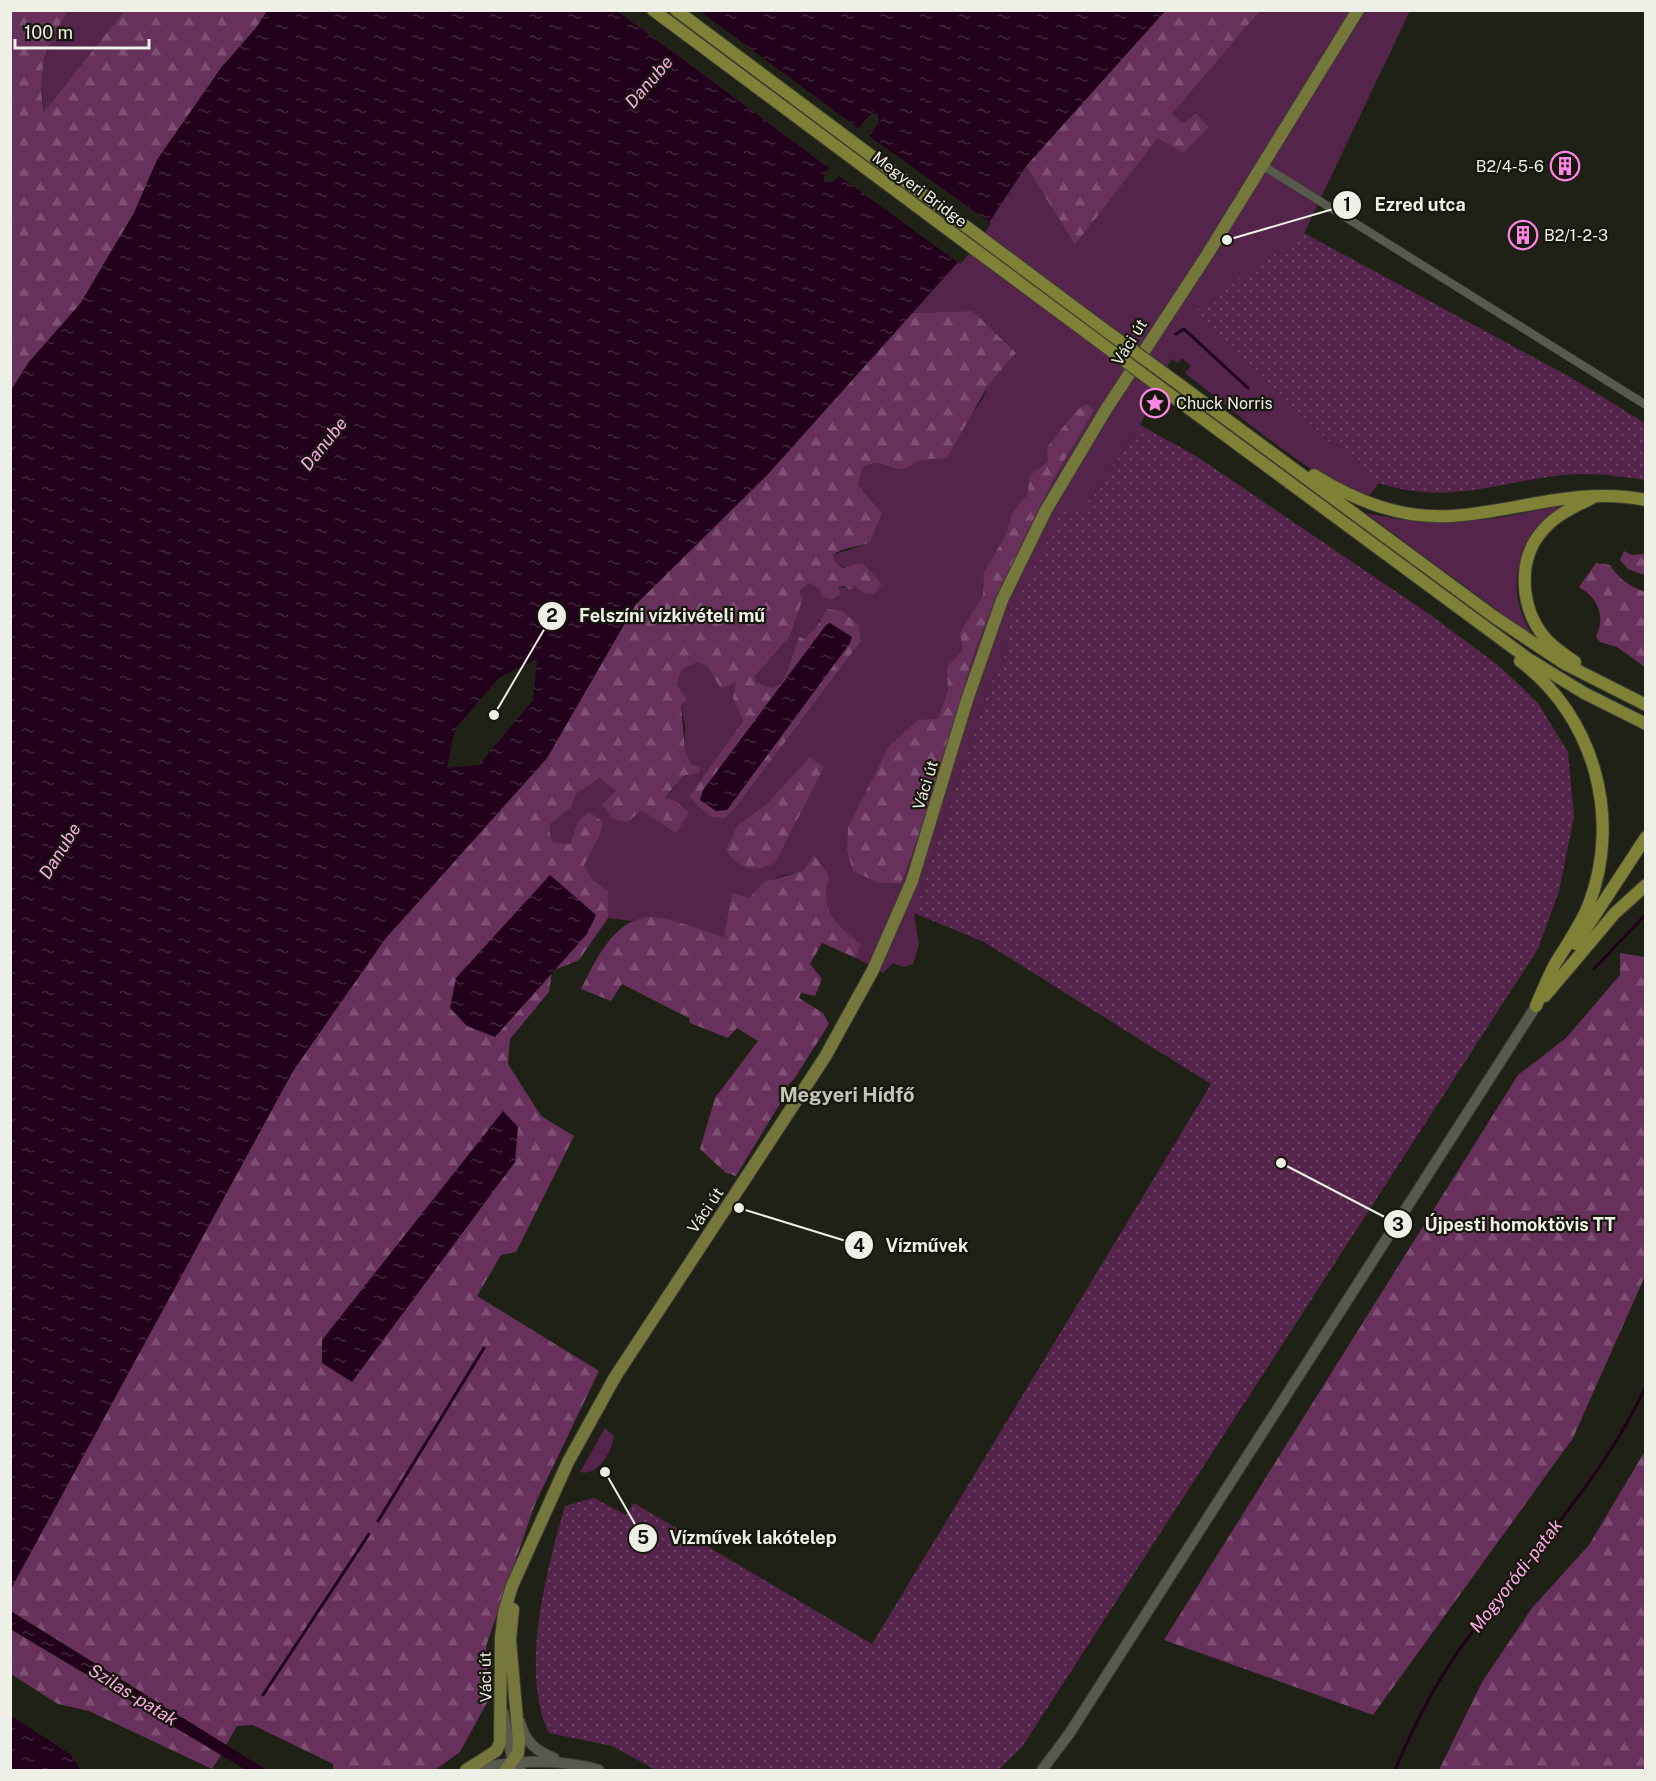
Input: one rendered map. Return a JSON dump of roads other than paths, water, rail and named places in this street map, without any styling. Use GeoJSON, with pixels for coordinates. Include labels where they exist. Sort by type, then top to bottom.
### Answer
{"type":"FeatureCollection","features":[{"type":"Feature","properties":{"kind":"highway","name":"Megyeri Bridge"},"geometry":{"type":"LineString","coordinates":[[653,10],[1465,615]]}},
{"type":"Feature","properties":{"kind":"highway","name":"Megyeri Bridge"},"geometry":{"type":"LineString","coordinates":[[676,10],[1285,462]]}},
{"type":"Feature","properties":{"kind":"highway"},"geometry":{"type":"LineString","coordinates":[[1285,462],[1305,469],[1365,503],[1418,515],[1469,514],[1549,499],[1596,496],[1646,500]]}},
{"type":"Feature","properties":{"kind":"highway"},"geometry":{"type":"LineString","coordinates":[[1285,462],[1540,649],[1646,705]]}},
{"type":"Feature","properties":{"kind":"highway"},"geometry":{"type":"LineString","coordinates":[[1588,676],[1547,640],[1539,629],[1526,602],[1526,567],[1535,541],[1543,529],[1558,516],[1596,496]]}},
{"type":"Feature","properties":{"kind":"highway"},"geometry":{"type":"LineString","coordinates":[[1465,615],[1565,682],[1646,724]]}},
{"type":"Feature","properties":{"kind":"highway"},"geometry":{"type":"LineString","coordinates":[[1465,615],[1486,636],[1527,667],[1566,709],[1586,746],[1602,799],[1602,853],[1592,895],[1536,1006]]}},
{"type":"Feature","properties":{"kind":"highway"},"geometry":{"type":"LineString","coordinates":[[1536,1006],[1646,837]]}},
{"type":"Feature","properties":{"kind":"highway"},"geometry":{"type":"LineString","coordinates":[[1536,1006],[1615,914],[1646,885]]}},
{"type":"Feature","properties":{"kind":"main road","name":"Váci út"},"geometry":{"type":"LineString","coordinates":[[466,1770],[496,1751],[502,1735],[500,1674],[502,1625],[512,1586],[568,1462],[615,1377],[767,1147],[859,998],[912,881],[981,655],[1002,600],[1029,543],[1077,456],[1358,10]]}},
{"type":"Feature","properties":{"kind":"main road"},"geometry":{"type":"LineString","coordinates":[[1042,1770],[1070,1734],[1536,1006]]}},
{"type":"Feature","properties":{"kind":"main road","name":"Váci út"},"geometry":{"type":"LineString","coordinates":[[514,1768],[518,1753],[517,1709],[510,1640],[521,1569]]}},
{"type":"Feature","properties":{"kind":"main road"},"geometry":{"type":"LineString","coordinates":[[502,1706],[514,1768]]}},
{"type":"Feature","properties":{"kind":"main road"},"geometry":{"type":"LineString","coordinates":[[517,1709],[523,1732],[533,1748],[563,1762],[599,1770]]}},
{"type":"Feature","properties":{"kind":"main road"},"geometry":{"type":"LineString","coordinates":[[466,1770],[514,1768],[563,1762]]}},
{"type":"Feature","properties":{"kind":"street"},"geometry":{"type":"LineString","coordinates":[[1262,165],[1646,405]]}},
{"type":"Feature","properties":{"kind":"water","name":"Danube"},"geometry":{"type":"Polygon","coordinates":[[[267,11],[1165,11],[1026,166],[976,242],[769,473],[636,604],[547,758],[385,939],[293,1071],[11,1589],[11,390],[29,362],[80,304],[134,213],[157,160],[221,68],[256,28],[267,11]],[[537,659],[500,677],[455,729],[447,768],[479,765],[533,700],[537,659]]]}},
{"type":"Feature","properties":{"kind":"water"},"geometry":{"type":"Polygon","coordinates":[[[830,623],[852,637],[850,643],[727,810],[716,811],[700,800],[703,790],[826,625],[830,623]]]}},
{"type":"Feature","properties":{"kind":"water"},"geometry":{"type":"Polygon","coordinates":[[[550,875],[596,915],[587,934],[495,1037],[467,1026],[450,1008],[456,978],[550,875]]]}},
{"type":"Feature","properties":{"kind":"water"},"geometry":{"type":"Polygon","coordinates":[[[503,1111],[518,1127],[515,1162],[352,1382],[322,1363],[322,1340],[503,1111]]]}},
{"type":"Feature","properties":{"kind":"water","name":"Szilas-patak"},"geometry":{"type":"Polygon","coordinates":[[[10,1611],[267,1770],[246,1770],[11,1629],[10,1611]]]}},
{"type":"Feature","properties":{"kind":"water"},"geometry":{"type":"Polygon","coordinates":[[[10,1715],[70,1754],[81,1770],[11,1770],[10,1715]]]}},
{"type":"Feature","properties":{"kind":"waterway"},"geometry":{"type":"LineString","coordinates":[[1176,334],[1184,329],[1248,388]]}},
{"type":"Feature","properties":{"kind":"waterway"},"geometry":{"type":"LineString","coordinates":[[1594,969],[1646,914]]}},
{"type":"Feature","properties":{"kind":"waterway"},"geometry":{"type":"LineString","coordinates":[[378,1521],[484,1348]]}},
{"type":"Feature","properties":{"kind":"waterway","name":"Mogyoródi-patak"},"geometry":{"type":"LineString","coordinates":[[1395,1770],[1427,1702],[1456,1654],[1586,1486],[1628,1421],[1646,1386]]}},
{"type":"Feature","properties":{"kind":"waterway"},"geometry":{"type":"LineString","coordinates":[[263,1695],[369,1534]]}},
{"type":"Feature","properties":{"kind":"place","name":"B2/4-5-6"},"geometry":{"type":"Point","coordinates":[1565,166]}},
{"type":"Feature","properties":{"kind":"place","name":"B2/1-2-3"},"geometry":{"type":"Point","coordinates":[1523,235]}},
{"type":"Feature","properties":{"kind":"place","name":"Ezred utca"},"geometry":{"type":"Point","coordinates":[1227,240]}},
{"type":"Feature","properties":{"kind":"place","name":"Chuck Norris"},"geometry":{"type":"Point","coordinates":[1155,403]}},
{"type":"Feature","properties":{"kind":"place","name":"Felszíni vízkivételi mű"},"geometry":{"type":"Point","coordinates":[494,715]}},
{"type":"Feature","properties":{"kind":"place","name":"Újpesti homoktövis TT"},"geometry":{"type":"Point","coordinates":[1281,1163]}},
{"type":"Feature","properties":{"kind":"place","name":"Vízművek"},"geometry":{"type":"Point","coordinates":[739,1208]}},
{"type":"Feature","properties":{"kind":"place","name":"Vízművek lakótelep"},"geometry":{"type":"Point","coordinates":[605,1472]}},
{"type":"Feature","properties":{"kind":"district","name":"Megyeri Hídfő"},"geometry":{"type":"Point","coordinates":[847,1095]}}]}
